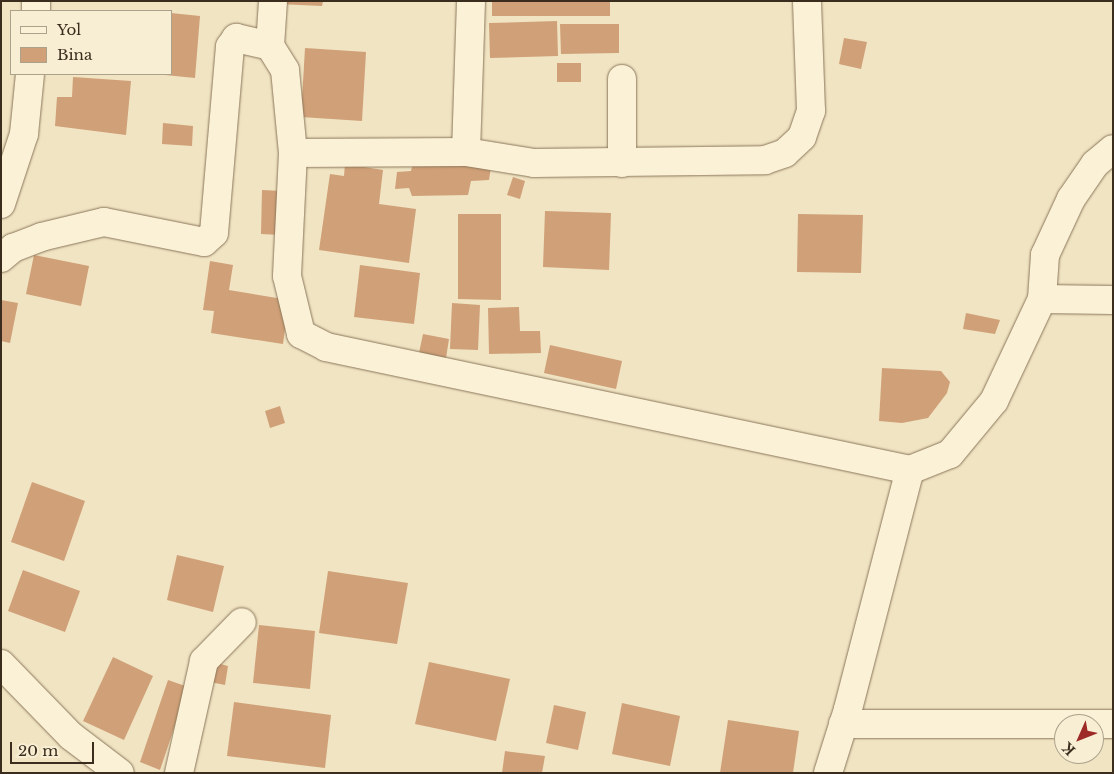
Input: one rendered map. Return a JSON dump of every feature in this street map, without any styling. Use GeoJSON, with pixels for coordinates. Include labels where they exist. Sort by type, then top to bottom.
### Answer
{"type":"FeatureCollection","features":[{"type":"Feature","properties":{"kind":"street"},"geometry":{"type":"LineString","coordinates":[[273,1],[270,46],[285,70],[293,153],[287,276],[301,334],[326,347],[910,470],[950,454],[994,401],[1042,299],[1045,255],[1071,198],[1095,164],[1113,149]]}},
{"type":"Feature","properties":{"kind":"street"},"geometry":{"type":"LineString","coordinates":[[466,152],[471,1]]}},
{"type":"Feature","properties":{"kind":"street"},"geometry":{"type":"LineString","coordinates":[[293,153],[466,152],[534,163],[765,160],[785,153],[802,137],[811,111],[807,1]]}},
{"type":"Feature","properties":{"kind":"street"},"geometry":{"type":"LineString","coordinates":[[1,258],[13,248],[41,237],[104,222],[204,242],[214,233],[230,47],[236,38],[270,46]]}},
{"type":"Feature","properties":{"kind":"street"},"geometry":{"type":"LineString","coordinates":[[1,204],[24,134],[30,75]]}},
{"type":"Feature","properties":{"kind":"street"},"geometry":{"type":"LineString","coordinates":[[622,79],[622,163]]}},
{"type":"Feature","properties":{"kind":"street"},"geometry":{"type":"LineString","coordinates":[[1042,299],[1113,300]]}},
{"type":"Feature","properties":{"kind":"street"},"geometry":{"type":"LineString","coordinates":[[828,773],[844,724],[910,470]]}},
{"type":"Feature","properties":{"kind":"street"},"geometry":{"type":"LineString","coordinates":[[179,773],[204,661],[242,622]]}},
{"type":"Feature","properties":{"kind":"street"},"geometry":{"type":"LineString","coordinates":[[1,664],[71,736],[109,769]]}},
{"type":"Feature","properties":{"kind":"street"},"geometry":{"type":"LineString","coordinates":[[844,724],[1113,724]]}},
{"type":"Feature","properties":{"kind":"building"},"geometry":{"type":"Polygon","coordinates":[[[278,1],[323,1],[322,6],[278,4],[278,1]]]}},
{"type":"Feature","properties":{"kind":"building"},"geometry":{"type":"Polygon","coordinates":[[[492,1],[610,1],[610,16],[492,16],[492,1]]]}},
{"type":"Feature","properties":{"kind":"building"},"geometry":{"type":"Polygon","coordinates":[[[172,13],[200,16],[195,78],[165,75],[172,75],[172,13]]]}},
{"type":"Feature","properties":{"kind":"building"},"geometry":{"type":"Polygon","coordinates":[[[557,21],[558,56],[490,58],[489,23],[557,21]]]}},
{"type":"Feature","properties":{"kind":"building"},"geometry":{"type":"Polygon","coordinates":[[[560,24],[619,24],[619,53],[561,54],[560,24]]]}},
{"type":"Feature","properties":{"kind":"building"},"geometry":{"type":"Polygon","coordinates":[[[844,38],[867,42],[861,69],[839,64],[844,38]]]}},
{"type":"Feature","properties":{"kind":"building"},"geometry":{"type":"Polygon","coordinates":[[[305,48],[366,52],[362,121],[301,117],[305,48]]]}},
{"type":"Feature","properties":{"kind":"building"},"geometry":{"type":"Polygon","coordinates":[[[557,63],[581,63],[581,82],[557,82],[557,63]]]}},
{"type":"Feature","properties":{"kind":"building"},"geometry":{"type":"Polygon","coordinates":[[[73,77],[131,81],[126,135],[55,126],[57,97],[72,97],[73,77]]]}},
{"type":"Feature","properties":{"kind":"building"},"geometry":{"type":"Polygon","coordinates":[[[163,123],[193,126],[192,146],[162,144],[163,123]]]}},
{"type":"Feature","properties":{"kind":"building"},"geometry":{"type":"Polygon","coordinates":[[[413,162],[491,167],[489,180],[471,181],[468,195],[412,196],[409,188],[395,189],[397,172],[411,171],[413,162]]]}},
{"type":"Feature","properties":{"kind":"building"},"geometry":{"type":"Polygon","coordinates":[[[345,164],[383,170],[379,204],[416,209],[409,263],[319,250],[330,174],[344,176],[345,164]]]}},
{"type":"Feature","properties":{"kind":"building"},"geometry":{"type":"Polygon","coordinates":[[[513,177],[525,181],[520,199],[507,195],[513,177]]]}},
{"type":"Feature","properties":{"kind":"building"},"geometry":{"type":"Polygon","coordinates":[[[262,190],[283,191],[281,235],[261,234],[262,190]]]}},
{"type":"Feature","properties":{"kind":"building"},"geometry":{"type":"Polygon","coordinates":[[[545,211],[611,213],[609,270],[543,267],[545,211]]]}},
{"type":"Feature","properties":{"kind":"building"},"geometry":{"type":"Polygon","coordinates":[[[458,214],[501,214],[501,300],[458,299],[458,214]]]}},
{"type":"Feature","properties":{"kind":"building"},"geometry":{"type":"Polygon","coordinates":[[[798,214],[863,215],[861,273],[797,272],[798,214]]]}},
{"type":"Feature","properties":{"kind":"building"},"geometry":{"type":"Polygon","coordinates":[[[34,255],[89,266],[81,306],[26,294],[34,255]]]}},
{"type":"Feature","properties":{"kind":"building"},"geometry":{"type":"Polygon","coordinates":[[[210,261],[233,265],[229,290],[289,300],[283,344],[211,333],[214,311],[203,310],[210,261]]]}},
{"type":"Feature","properties":{"kind":"building"},"geometry":{"type":"Polygon","coordinates":[[[360,265],[420,273],[414,324],[354,317],[360,265]]]}},
{"type":"Feature","properties":{"kind":"building"},"geometry":{"type":"Polygon","coordinates":[[[1,300],[18,303],[10,343],[1,341],[1,300]]]}},
{"type":"Feature","properties":{"kind":"building"},"geometry":{"type":"Polygon","coordinates":[[[452,303],[480,305],[478,350],[450,349],[452,303]]]}},
{"type":"Feature","properties":{"kind":"building"},"geometry":{"type":"Polygon","coordinates":[[[519,307],[520,331],[540,331],[541,353],[489,354],[488,308],[519,307]]]}},
{"type":"Feature","properties":{"kind":"building"},"geometry":{"type":"Polygon","coordinates":[[[966,313],[1000,320],[995,334],[963,329],[966,313]]]}},
{"type":"Feature","properties":{"kind":"building"},"geometry":{"type":"Polygon","coordinates":[[[423,334],[449,339],[446,358],[419,353],[423,334]]]}},
{"type":"Feature","properties":{"kind":"building"},"geometry":{"type":"Polygon","coordinates":[[[550,345],[622,361],[616,389],[544,373],[550,345]]]}},
{"type":"Feature","properties":{"kind":"building"},"geometry":{"type":"Polygon","coordinates":[[[882,368],[941,371],[950,382],[947,393],[928,418],[902,423],[879,421],[882,368]]]}},
{"type":"Feature","properties":{"kind":"building"},"geometry":{"type":"Polygon","coordinates":[[[280,406],[285,423],[270,428],[265,411],[280,406]]]}},
{"type":"Feature","properties":{"kind":"building"},"geometry":{"type":"Polygon","coordinates":[[[32,482],[85,501],[64,561],[11,542],[32,482]]]}},
{"type":"Feature","properties":{"kind":"building"},"geometry":{"type":"Polygon","coordinates":[[[177,555],[224,566],[213,612],[167,600],[177,555]]]}},
{"type":"Feature","properties":{"kind":"building"},"geometry":{"type":"Polygon","coordinates":[[[23,570],[80,591],[65,632],[8,611],[23,570]]]}},
{"type":"Feature","properties":{"kind":"building"},"geometry":{"type":"Polygon","coordinates":[[[328,571],[408,583],[397,644],[319,633],[328,571]]]}},
{"type":"Feature","properties":{"kind":"building"},"geometry":{"type":"Polygon","coordinates":[[[259,625],[315,631],[310,689],[253,683],[259,625]]]}},
{"type":"Feature","properties":{"kind":"building"},"geometry":{"type":"Polygon","coordinates":[[[113,657],[153,676],[124,740],[83,721],[113,657]]]}},
{"type":"Feature","properties":{"kind":"building"},"geometry":{"type":"Polygon","coordinates":[[[209,661],[228,666],[225,685],[205,681],[209,661]]]}},
{"type":"Feature","properties":{"kind":"building"},"geometry":{"type":"Polygon","coordinates":[[[429,662],[510,679],[496,741],[415,724],[429,662]]]}},
{"type":"Feature","properties":{"kind":"building"},"geometry":{"type":"Polygon","coordinates":[[[168,680],[188,687],[160,770],[140,762],[168,680]]]}},
{"type":"Feature","properties":{"kind":"building"},"geometry":{"type":"Polygon","coordinates":[[[234,702],[331,715],[325,768],[227,756],[234,702]]]}},
{"type":"Feature","properties":{"kind":"building"},"geometry":{"type":"Polygon","coordinates":[[[622,703],[680,716],[670,766],[612,754],[622,703]]]}},
{"type":"Feature","properties":{"kind":"building"},"geometry":{"type":"Polygon","coordinates":[[[554,705],[586,712],[578,750],[546,743],[554,705]]]}},
{"type":"Feature","properties":{"kind":"building"},"geometry":{"type":"Polygon","coordinates":[[[728,720],[799,731],[793,773],[720,773],[728,720]]]}},
{"type":"Feature","properties":{"kind":"building"},"geometry":{"type":"Polygon","coordinates":[[[505,751],[545,756],[542,773],[502,773],[505,751]]]}}]}
